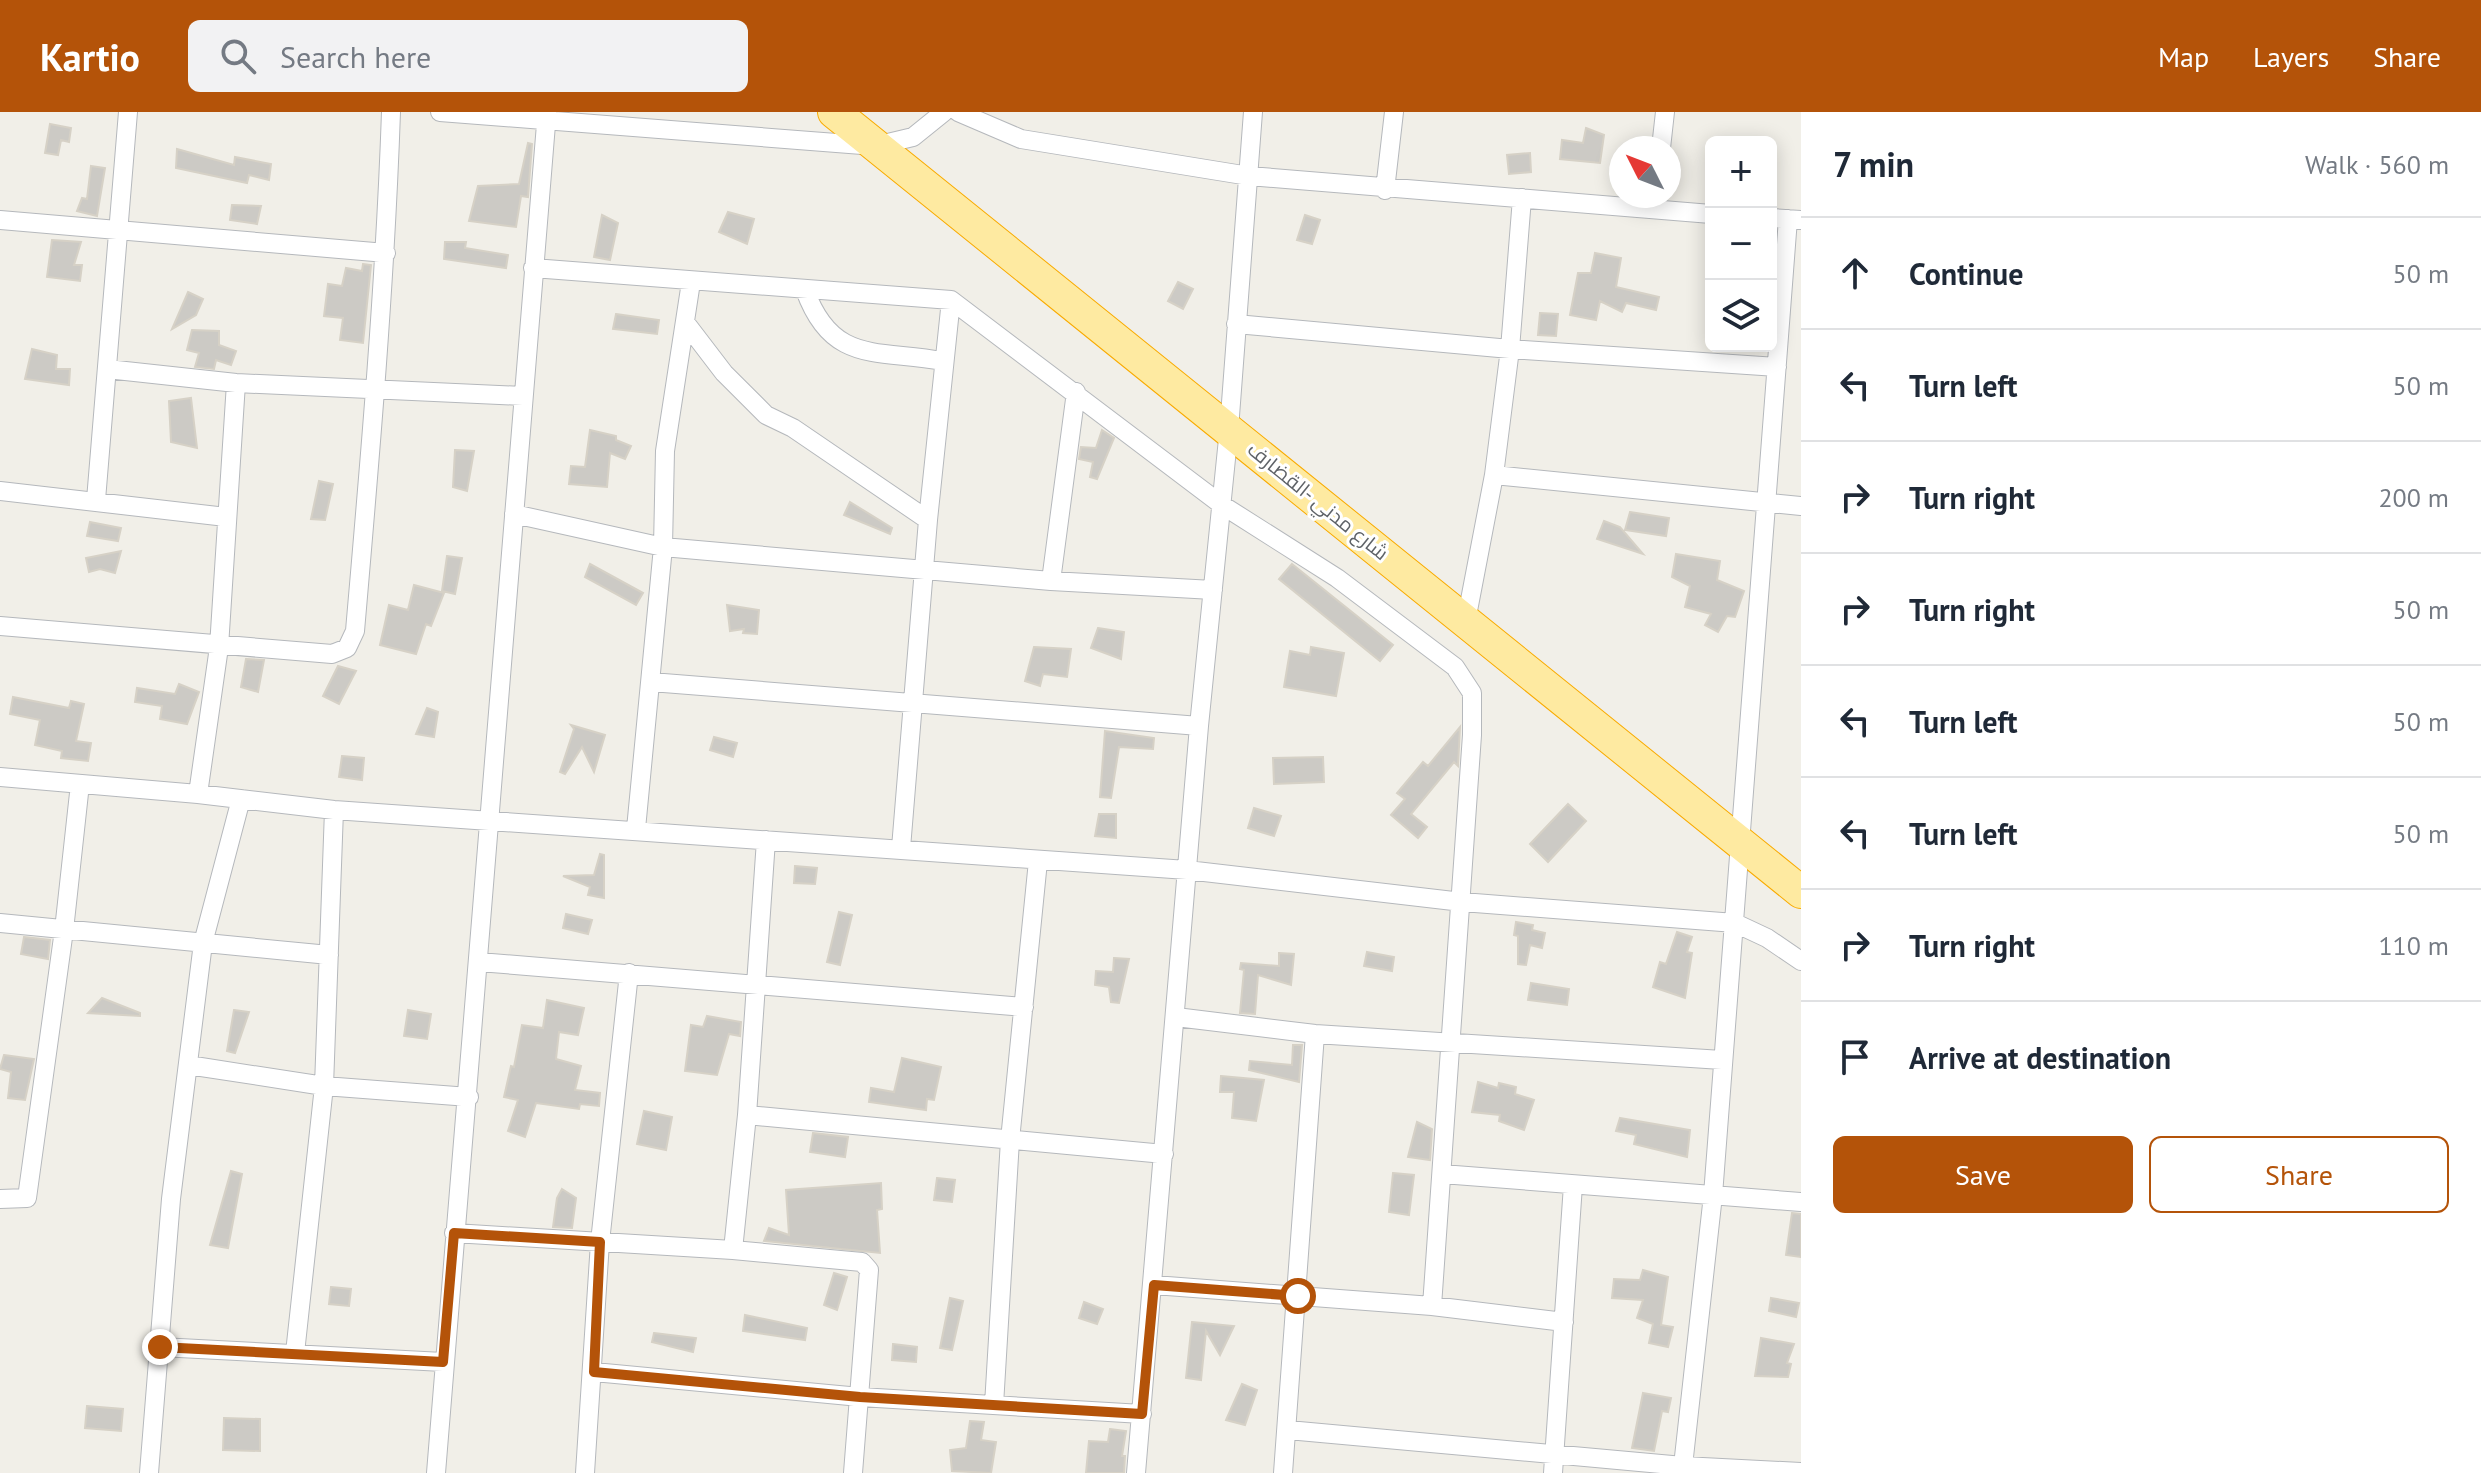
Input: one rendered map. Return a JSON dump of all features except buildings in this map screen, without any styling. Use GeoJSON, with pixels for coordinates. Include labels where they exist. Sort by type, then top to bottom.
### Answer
{"type":"FeatureCollection","features":[{"type":"Feature","properties":{"kind":"highway","name":"شارع مدني -القضارف"},"geometry":{"type":"LineString","coordinates":[[834,112],[1801,892]]}},
{"type":"Feature","properties":{"kind":"street"},"geometry":{"type":"LineString","coordinates":[[96,500],[128,112]]}},
{"type":"Feature","properties":{"kind":"street"},"geometry":{"type":"LineString","coordinates":[[0,626],[219,647],[332,654],[347,648],[355,631],[376,388],[386,253],[391,112]]}},
{"type":"Feature","properties":{"kind":"street"},"geometry":{"type":"LineString","coordinates":[[440,112],[546,115],[875,146],[913,137],[944,112]]}},
{"type":"Feature","properties":{"kind":"street"},"geometry":{"type":"LineString","coordinates":[[958,112],[1021,139],[1249,176],[1385,190],[1609,201]]}},
{"type":"Feature","properties":{"kind":"street"},"geometry":{"type":"LineString","coordinates":[[1136,1473],[1199,726],[1229,429],[1253,112]]}},
{"type":"Feature","properties":{"kind":"street"},"geometry":{"type":"LineString","coordinates":[[1385,190],[1394,112]]}},
{"type":"Feature","properties":{"kind":"street"},"geometry":{"type":"LineString","coordinates":[[1662,136],[1665,112]]}},
{"type":"Feature","properties":{"kind":"street"},"geometry":{"type":"LineString","coordinates":[[436,1473],[454,1233],[469,1097],[546,115]]}},
{"type":"Feature","properties":{"kind":"street"},"geometry":{"type":"LineString","coordinates":[[1466,621],[1494,475],[1510,349],[1522,198]]}},
{"type":"Feature","properties":{"kind":"street"},"geometry":{"type":"LineString","coordinates":[[1680,208],[1705,213]]}},
{"type":"Feature","properties":{"kind":"street"},"geometry":{"type":"LineString","coordinates":[[1683,1466],[1713,1195],[1787,219]]}},
{"type":"Feature","properties":{"kind":"street"},"geometry":{"type":"LineString","coordinates":[[0,220],[386,253]]}},
{"type":"Feature","properties":{"kind":"street"},"geometry":{"type":"LineString","coordinates":[[533,268],[951,300],[1222,505],[1337,578],[1455,667],[1472,693],[1462,902],[1432,1306]]}},
{"type":"Feature","properties":{"kind":"street"},"geometry":{"type":"LineString","coordinates":[[636,829],[663,547],[665,451],[691,282]]}},
{"type":"Feature","properties":{"kind":"street"},"geometry":{"type":"LineString","coordinates":[[805,290],[812,310],[841,344],[863,352],[896,353],[942,361]]}},
{"type":"Feature","properties":{"kind":"street"},"geometry":{"type":"LineString","coordinates":[[901,848],[942,361],[951,300]]}},
{"type":"Feature","properties":{"kind":"street"},"geometry":{"type":"LineString","coordinates":[[685,322],[743,395],[766,415],[793,428],[928,520]]}},
{"type":"Feature","properties":{"kind":"street"},"geometry":{"type":"LineString","coordinates":[[1236,324],[1510,349],[1777,367]]}},
{"type":"Feature","properties":{"kind":"street"},"geometry":{"type":"LineString","coordinates":[[107,369],[236,383],[523,396]]}},
{"type":"Feature","properties":{"kind":"street"},"geometry":{"type":"LineString","coordinates":[[198,794],[219,647],[236,383]]}},
{"type":"Feature","properties":{"kind":"street"},"geometry":{"type":"LineString","coordinates":[[1051,581],[1076,392]]}},
{"type":"Feature","properties":{"kind":"street"},"geometry":{"type":"LineString","coordinates":[[1494,475],[1801,506]]}},
{"type":"Feature","properties":{"kind":"street"},"geometry":{"type":"LineString","coordinates":[[0,491],[226,517]]}},
{"type":"Feature","properties":{"kind":"street"},"geometry":{"type":"LineString","coordinates":[[514,514],[663,547],[1051,581],[1213,590]]}},
{"type":"Feature","properties":{"kind":"street"},"geometry":{"type":"LineString","coordinates":[[651,682],[1199,726]]}},
{"type":"Feature","properties":{"kind":"street"},"geometry":{"type":"LineString","coordinates":[[0,777],[198,794],[334,810],[1187,870],[1462,902],[1735,923],[1767,938],[1801,961]]}},
{"type":"Feature","properties":{"kind":"street"},"geometry":{"type":"LineString","coordinates":[[0,1199],[27,1198],[64,930],[80,784]]}},
{"type":"Feature","properties":{"kind":"street"},"geometry":{"type":"LineString","coordinates":[[149,1473],[171,1199],[203,943],[241,799]]}},
{"type":"Feature","properties":{"kind":"street"},"geometry":{"type":"LineString","coordinates":[[295,1353],[324,1086],[334,810]]}},
{"type":"Feature","properties":{"kind":"street"},"geometry":{"type":"LineString","coordinates":[[733,1250],[747,1115],[766,840]]}},
{"type":"Feature","properties":{"kind":"street"},"geometry":{"type":"LineString","coordinates":[[994,1405],[1010,1140],[1038,861]]}},
{"type":"Feature","properties":{"kind":"street"},"geometry":{"type":"LineString","coordinates":[[0,923],[329,955]]}},
{"type":"Feature","properties":{"kind":"street"},"geometry":{"type":"LineString","coordinates":[[479,962],[755,982],[1024,1007]]}},
{"type":"Feature","properties":{"kind":"street"},"geometry":{"type":"LineString","coordinates":[[585,1473],[594,1372],[600,1242],[629,973]]}},
{"type":"Feature","properties":{"kind":"street"},"geometry":{"type":"LineString","coordinates":[[1176,1017],[1315,1034],[1722,1060]]}},
{"type":"Feature","properties":{"kind":"street"},"geometry":{"type":"LineString","coordinates":[[1283,1473],[1315,1034]]}},
{"type":"Feature","properties":{"kind":"street"},"geometry":{"type":"LineString","coordinates":[[188,1065],[324,1086],[469,1097]]}},
{"type":"Feature","properties":{"kind":"street"},"geometry":{"type":"LineString","coordinates":[[747,1115],[1164,1154]]}},
{"type":"Feature","properties":{"kind":"street"},"geometry":{"type":"LineString","coordinates":[[1442,1174],[1801,1202]]}},
{"type":"Feature","properties":{"kind":"street"},"geometry":{"type":"LineString","coordinates":[[1554,1464],[1573,1185]]}},
{"type":"Feature","properties":{"kind":"street"},"geometry":{"type":"LineString","coordinates":[[454,1233],[733,1250],[866,1266],[853,1473]]}},
{"type":"Feature","properties":{"kind":"street"},"geometry":{"type":"LineString","coordinates":[[1154,1285],[1432,1306],[1564,1322]]}},
{"type":"Feature","properties":{"kind":"street"},"geometry":{"type":"LineString","coordinates":[[160,1347],[443,1362]]}},
{"type":"Feature","properties":{"kind":"street"},"geometry":{"type":"LineString","coordinates":[[594,1372],[860,1397],[1142,1414]]}},
{"type":"Feature","properties":{"kind":"street"},"geometry":{"type":"LineString","coordinates":[[1288,1430],[1554,1464],[1801,1472]]}},
{"type":"Feature","properties":{"kind":"route"},"geometry":{"type":"LineString","coordinates":[[160,1347],[443,1362],[454,1233],[600,1242],[594,1372],[860,1397],[1142,1414],[1154,1285],[1298,1296]]}}]}
